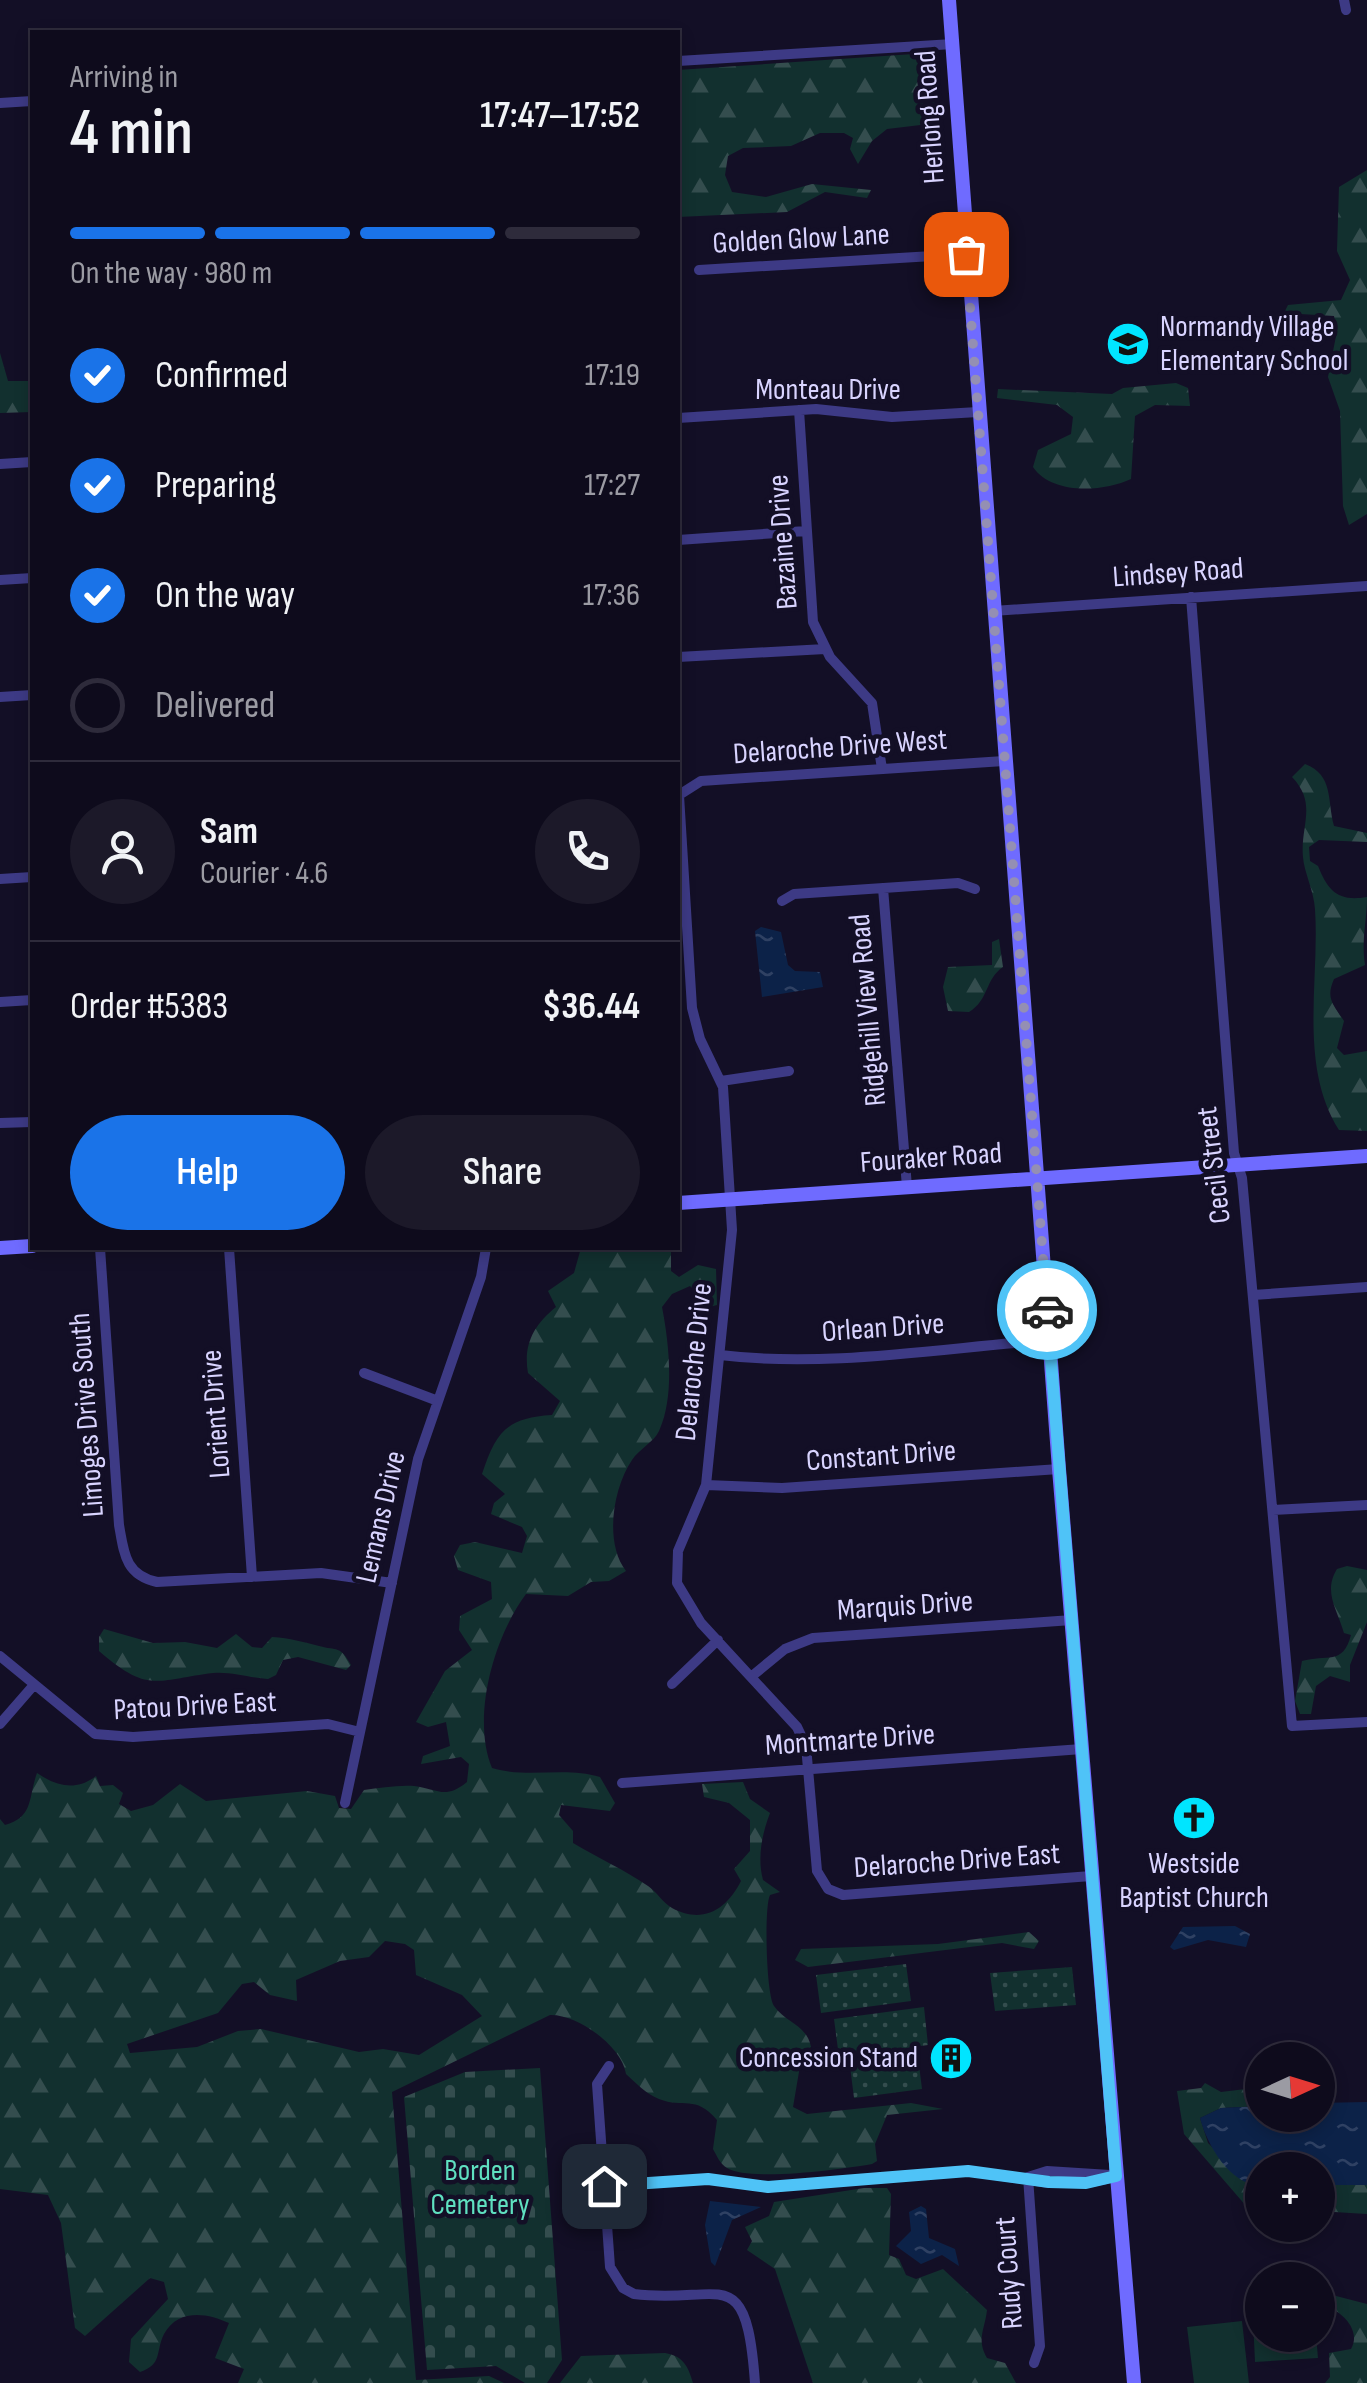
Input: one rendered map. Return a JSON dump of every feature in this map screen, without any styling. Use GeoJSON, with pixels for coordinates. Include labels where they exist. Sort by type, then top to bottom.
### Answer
{"type":"FeatureCollection","features":[{"type":"Feature","properties":{"kind":"street","name":"Herlong Road"},"geometry":{"type":"LineString","coordinates":[[949,0],[1004,761],[1134,2383]]}},
{"type":"Feature","properties":{"kind":"street"},"geometry":{"type":"LineString","coordinates":[[680,61],[953,44]]}},
{"type":"Feature","properties":{"kind":"street"},"geometry":{"type":"LineString","coordinates":[[0,103],[30,101]]}},
{"type":"Feature","properties":{"kind":"street","name":"Golden Glow Lane"},"geometry":{"type":"LineString","coordinates":[[699,270],[966,254]]}},
{"type":"Feature","properties":{"kind":"street","name":"Monteau Drive"},"geometry":{"type":"LineString","coordinates":[[680,418],[841,409],[892,417],[978,412]]}},
{"type":"Feature","properties":{"kind":"street","name":"Bazaine Drive"},"geometry":{"type":"LineString","coordinates":[[799,410],[812,613],[825,649],[872,703],[882,769]]}},
{"type":"Feature","properties":{"kind":"street"},"geometry":{"type":"LineString","coordinates":[[0,464],[30,462]]}},
{"type":"Feature","properties":{"kind":"street"},"geometry":{"type":"LineString","coordinates":[[680,540],[806,531]]}},
{"type":"Feature","properties":{"kind":"street"},"geometry":{"type":"LineString","coordinates":[[0,580],[30,578]]}},
{"type":"Feature","properties":{"kind":"street","name":"Lindsey Road"},"geometry":{"type":"LineString","coordinates":[[993,612],[1367,586]]}},
{"type":"Feature","properties":{"kind":"street","name":"Cecil Street"},"geometry":{"type":"LineString","coordinates":[[1191,597],[1238,1165],[1292,1726],[1367,1722]]}},
{"type":"Feature","properties":{"kind":"street"},"geometry":{"type":"LineString","coordinates":[[680,657],[825,649]]}},
{"type":"Feature","properties":{"kind":"street"},"geometry":{"type":"LineString","coordinates":[[0,698],[30,695]]}},
{"type":"Feature","properties":{"kind":"street","name":"Delaroche Drive West"},"geometry":{"type":"LineString","coordinates":[[682,791],[701,781],[1004,761]]}},
{"type":"Feature","properties":{"kind":"street","name":"Delaroche Drive"},"geometry":{"type":"LineString","coordinates":[[680,808],[682,791]]}},
{"type":"Feature","properties":{"kind":"street","name":"Delaroche Drive"},"geometry":{"type":"LineString","coordinates":[[680,850],[692,1008],[700,1039],[721,1081],[730,1265],[706,1485],[680,1544],[676,1572],[682,1596],[797,1727],[806,1746],[817,1871],[828,1890]]}},
{"type":"Feature","properties":{"kind":"street"},"geometry":{"type":"LineString","coordinates":[[0,879],[30,877]]}},
{"type":"Feature","properties":{"kind":"street"},"geometry":{"type":"LineString","coordinates":[[782,902],[794,894],[958,883],[975,888]]}},
{"type":"Feature","properties":{"kind":"street","name":"Ridgehill View Road"},"geometry":{"type":"LineString","coordinates":[[882,888],[907,1187]]}},
{"type":"Feature","properties":{"kind":"street"},"geometry":{"type":"LineString","coordinates":[[0,1002],[30,1000]]}},
{"type":"Feature","properties":{"kind":"street"},"geometry":{"type":"LineString","coordinates":[[721,1081],[789,1071]]}},
{"type":"Feature","properties":{"kind":"street"},"geometry":{"type":"LineString","coordinates":[[0,1123],[30,1122]]}},
{"type":"Feature","properties":{"kind":"street","name":"Fouraker Road"},"geometry":{"type":"LineString","coordinates":[[680,1203],[1367,1156]]}},
{"type":"Feature","properties":{"kind":"street"},"geometry":{"type":"LineString","coordinates":[[0,1248],[30,1246]]}},
{"type":"Feature","properties":{"kind":"street","name":"Limoges Drive South"},"geometry":{"type":"LineString","coordinates":[[100,1250],[124,1558],[137,1574],[156,1582],[252,1576]]}},
{"type":"Feature","properties":{"kind":"street","name":"Lorient Drive"},"geometry":{"type":"LineString","coordinates":[[229,1250],[252,1576]]}},
{"type":"Feature","properties":{"kind":"street","name":"Lemans Drive"},"geometry":{"type":"LineString","coordinates":[[346,1803],[418,1459],[481,1278],[486,1250]]}},
{"type":"Feature","properties":{"kind":"street"},"geometry":{"type":"LineString","coordinates":[[1253,1295],[1367,1288]]}},
{"type":"Feature","properties":{"kind":"street","name":"Orlean Drive"},"geometry":{"type":"LineString","coordinates":[[720,1355],[796,1359],[1049,1340]]}},
{"type":"Feature","properties":{"kind":"street"},"geometry":{"type":"LineString","coordinates":[[364,1374],[438,1400]]}},
{"type":"Feature","properties":{"kind":"street","name":"Constant Drive"},"geometry":{"type":"LineString","coordinates":[[706,1485],[782,1488],[1059,1469]]}},
{"type":"Feature","properties":{"kind":"street"},"geometry":{"type":"LineString","coordinates":[[1272,1510],[1367,1505]]}},
{"type":"Feature","properties":{"kind":"street"},"geometry":{"type":"LineString","coordinates":[[252,1576],[322,1573],[392,1583]]}},
{"type":"Feature","properties":{"kind":"street","name":"Marquis Drive"},"geometry":{"type":"LineString","coordinates":[[752,1676],[785,1650],[813,1638],[1072,1620]]}},
{"type":"Feature","properties":{"kind":"street"},"geometry":{"type":"LineString","coordinates":[[672,1684],[718,1640]]}},
{"type":"Feature","properties":{"kind":"street","name":"Patou Drive East"},"geometry":{"type":"LineString","coordinates":[[0,1656],[82,1727],[108,1737],[328,1724],[360,1732]]}},
{"type":"Feature","properties":{"kind":"street"},"geometry":{"type":"LineString","coordinates":[[0,1724],[34,1686]]}},
{"type":"Feature","properties":{"kind":"street","name":"Montmarte Drive"},"geometry":{"type":"LineString","coordinates":[[622,1783],[1082,1749]]}},
{"type":"Feature","properties":{"kind":"street","name":"Delaroche Drive East"},"geometry":{"type":"LineString","coordinates":[[828,1890],[843,1895],[1091,1876]]}},
{"type":"Feature","properties":{"kind":"street"},"geometry":{"type":"LineString","coordinates":[[609,2066],[597,2084],[614,2278],[634,2294],[708,2291],[728,2298],[750,2328],[755,2383]]}},
{"type":"Feature","properties":{"kind":"street"},"geometry":{"type":"LineString","coordinates":[[604,2186],[708,2179],[768,2187],[968,2171],[1028,2178],[1047,2171],[1116,2176]]}},
{"type":"Feature","properties":{"kind":"street","name":"Rudy Court"},"geometry":{"type":"LineString","coordinates":[[1028,2178],[1040,2346],[1034,2363]]}},
{"type":"Feature","properties":{"kind":"green space"},"geometry":{"type":"Polygon","coordinates":[[[914,54],[930,57],[938,89],[937,123],[887,129],[872,141],[858,164],[850,149],[853,138],[844,133],[820,133],[791,146],[743,148],[728,156],[725,175],[732,192],[766,197],[812,184],[871,190],[867,198],[825,192],[787,212],[680,217],[680,70],[914,54]]]}},
{"type":"Feature","properties":{"kind":"green space"},"geometry":{"type":"Polygon","coordinates":[[[1367,170],[1367,514],[1349,525],[1343,506],[1340,411],[1328,377],[1337,331],[1334,316],[1284,313],[1288,305],[1341,300],[1350,280],[1337,251],[1339,187],[1367,170]]]}},
{"type":"Feature","properties":{"kind":"green space"},"geometry":{"type":"Polygon","coordinates":[[[0,353],[8,381],[30,381],[30,412],[0,413],[0,353]]]}},
{"type":"Feature","properties":{"kind":"green space"},"geometry":{"type":"Polygon","coordinates":[[[1176,383],[1188,388],[1190,406],[1155,405],[1135,416],[1131,479],[1107,487],[1065,487],[1052,483],[1033,467],[1038,450],[1071,434],[1073,417],[1057,405],[997,398],[998,389],[1112,394],[1123,388],[1176,383]]]}},
{"type":"Feature","properties":{"kind":"green space"},"geometry":{"type":"Polygon","coordinates":[[[1305,764],[1325,782],[1334,826],[1367,833],[1367,842],[1319,840],[1309,847],[1310,861],[1318,866],[1335,893],[1349,898],[1367,897],[1365,965],[1334,979],[1330,992],[1344,1021],[1337,1048],[1344,1055],[1367,1051],[1367,1131],[1339,1130],[1326,1105],[1319,1078],[1314,1022],[1315,909],[1303,857],[1306,806],[1292,777],[1305,764]]]}},
{"type":"Feature","properties":{"kind":"green space"},"geometry":{"type":"Polygon","coordinates":[[[999,939],[1003,967],[980,1002],[969,1012],[948,1011],[943,987],[948,967],[992,965],[992,942],[999,939]]]}},
{"type":"Feature","properties":{"kind":"green space"},"geometry":{"type":"Polygon","coordinates":[[[580,1250],[671,1250],[671,1271],[679,1277],[698,1265],[716,1269],[717,1305],[709,1307],[690,1286],[672,1294],[662,1307],[669,1369],[664,1417],[657,1435],[625,1472],[616,1500],[615,1546],[626,1571],[609,1581],[591,1582],[568,1596],[526,1594],[504,1632],[485,1702],[486,1748],[492,1768],[600,1777],[615,1803],[610,1811],[561,1805],[559,1815],[573,1831],[573,1843],[639,1880],[672,1908],[694,1915],[713,1911],[729,1899],[741,1881],[734,1869],[750,1851],[750,1820],[729,1803],[704,1797],[702,1784],[743,1782],[750,1799],[770,1813],[760,1863],[763,1880],[780,1892],[770,1895],[768,1902],[771,1998],[779,2012],[801,2029],[811,2047],[802,2054],[793,2107],[807,2114],[911,2103],[943,2109],[887,2115],[875,2144],[877,2161],[872,2164],[797,2173],[739,2172],[725,2166],[713,2149],[717,2120],[709,2112],[650,2094],[626,2074],[616,2053],[597,2034],[573,2020],[550,2015],[392,2092],[416,2380],[489,2376],[504,2383],[238,2383],[244,2369],[215,2358],[229,2323],[203,2315],[185,2316],[170,2326],[155,2361],[140,2372],[129,2362],[131,2339],[168,2299],[164,2282],[150,2278],[85,2336],[75,2328],[61,2223],[48,2195],[0,2189],[0,1819],[5,1825],[21,1817],[37,1773],[67,1785],[82,1784],[96,1776],[100,1786],[113,1785],[123,1793],[119,1804],[131,1811],[153,1805],[180,1784],[206,1801],[307,1791],[335,1796],[339,1808],[351,1809],[364,1790],[408,1786],[447,1792],[467,1782],[469,1764],[461,1757],[421,1764],[423,1756],[450,1746],[446,1722],[428,1727],[416,1722],[445,1671],[472,1650],[459,1630],[460,1616],[492,1599],[491,1582],[458,1570],[454,1556],[460,1545],[475,1542],[522,1553],[527,1536],[522,1527],[491,1514],[494,1503],[505,1494],[482,1474],[492,1447],[505,1430],[524,1420],[552,1415],[560,1401],[528,1373],[529,1344],[536,1328],[556,1307],[548,1291],[574,1273],[580,1250]],[[385,1941],[369,1957],[340,1961],[296,1980],[297,2001],[270,1995],[254,1982],[242,1984],[218,2013],[127,2044],[130,2053],[197,2047],[238,2031],[261,2029],[359,2052],[383,2049],[419,2055],[482,2016],[462,1995],[416,1975],[414,1950],[405,1944],[385,1941]]]}},
{"type":"Feature","properties":{"kind":"green space"},"geometry":{"type":"Polygon","coordinates":[[[1347,1566],[1367,1570],[1367,1622],[1350,1665],[1350,1682],[1330,1676],[1316,1686],[1311,1714],[1300,1714],[1295,1701],[1302,1661],[1339,1655],[1348,1645],[1351,1635],[1344,1633],[1331,1593],[1337,1569],[1347,1566]]]}},
{"type":"Feature","properties":{"kind":"green space"},"geometry":{"type":"Polygon","coordinates":[[[104,1629],[153,1643],[185,1642],[217,1648],[236,1634],[252,1647],[262,1648],[272,1637],[285,1638],[338,1650],[351,1665],[346,1670],[298,1657],[283,1660],[276,1675],[268,1679],[220,1673],[153,1681],[130,1674],[99,1651],[99,1637],[104,1629]]]}},
{"type":"Feature","properties":{"kind":"green space"},"geometry":{"type":"Polygon","coordinates":[[[1029,1932],[1039,1941],[1034,1949],[1002,1943],[808,1967],[795,1960],[801,1949],[938,1944],[1029,1932]]]}},
{"type":"Feature","properties":{"kind":"green space"},"geometry":{"type":"Polygon","coordinates":[[[906,1964],[911,2001],[821,2013],[816,1975],[906,1964]]]}},
{"type":"Feature","properties":{"kind":"green space"},"geometry":{"type":"Polygon","coordinates":[[[1072,1967],[1076,2005],[995,2011],[990,1973],[1072,1967]]]}},
{"type":"Feature","properties":{"kind":"green space"},"geometry":{"type":"Polygon","coordinates":[[[924,2007],[928,2045],[839,2057],[834,2019],[924,2007]]]}},
{"type":"Feature","properties":{"kind":"green space"},"geometry":{"type":"Polygon","coordinates":[[[918,2057],[922,2089],[854,2098],[850,2066],[918,2057]]]}},
{"type":"Feature","properties":{"kind":"green space","name":"Borden Cemetery"},"geometry":{"type":"Polygon","coordinates":[[[540,2068],[562,2360],[547,2383],[525,2383],[496,2366],[427,2370],[404,2097],[465,2072],[540,2068]]]}},
{"type":"Feature","properties":{"kind":"green space"},"geometry":{"type":"Polygon","coordinates":[[[1205,2083],[1221,2092],[1245,2089],[1245,2107],[1221,2108],[1200,2118],[1208,2143],[1245,2180],[1245,2205],[1184,2134],[1177,2091],[1201,2088],[1205,2083]]]}},
{"type":"Feature","properties":{"kind":"green space"},"geometry":{"type":"Polygon","coordinates":[[[1335,2185],[1367,2185],[1367,2214],[1335,2212],[1335,2185]]]}},
{"type":"Feature","properties":{"kind":"green space"},"geometry":{"type":"Polygon","coordinates":[[[887,2188],[891,2194],[889,2255],[899,2259],[906,2275],[916,2279],[943,2269],[987,2310],[984,2351],[987,2358],[1005,2363],[1016,2383],[813,2383],[775,2269],[747,2250],[752,2241],[745,2227],[769,2216],[774,2202],[887,2188]]]}},
{"type":"Feature","properties":{"kind":"green space"},"geometry":{"type":"Polygon","coordinates":[[[1335,2296],[1367,2304],[1367,2383],[1325,2383],[1330,2377],[1329,2353],[1351,2349],[1354,2341],[1351,2326],[1335,2311],[1335,2296]]]}},
{"type":"Feature","properties":{"kind":"green space"},"geometry":{"type":"Polygon","coordinates":[[[1242,2321],[1249,2383],[1194,2383],[1187,2327],[1242,2321]]]}},
{"type":"Feature","properties":{"kind":"green space"},"geometry":{"type":"Polygon","coordinates":[[[1255,2352],[1317,2352],[1318,2358],[1255,2362],[1255,2352]]]}},
{"type":"Feature","properties":{"kind":"green space"},"geometry":{"type":"Polygon","coordinates":[[[665,2353],[684,2363],[693,2383],[560,2383],[581,2356],[665,2353]]]}},
{"type":"Feature","properties":{"kind":"water"},"geometry":{"type":"Polygon","coordinates":[[[761,927],[781,932],[788,965],[795,971],[820,972],[823,987],[762,997],[755,931],[761,927]]]}},
{"type":"Feature","properties":{"kind":"water"},"geometry":{"type":"Polygon","coordinates":[[[1235,1926],[1250,1934],[1246,1947],[1208,1940],[1174,1950],[1170,1947],[1183,1927],[1235,1926]]]}},
{"type":"Feature","properties":{"kind":"water"},"geometry":{"type":"Polygon","coordinates":[[[1367,2102],[1367,2185],[1335,2185],[1335,2152],[1245,2152],[1245,2181],[1222,2162],[1200,2118],[1221,2108],[1245,2107],[1245,2132],[1335,2132],[1335,2103],[1367,2102]]]}},
{"type":"Feature","properties":{"kind":"water"},"geometry":{"type":"Polygon","coordinates":[[[710,2201],[761,2207],[732,2220],[715,2266],[705,2225],[710,2201]]]}},
{"type":"Feature","properties":{"kind":"water"},"geometry":{"type":"Polygon","coordinates":[[[921,2206],[926,2209],[929,2238],[955,2249],[959,2266],[942,2255],[921,2264],[896,2246],[911,2231],[909,2212],[921,2206]]]}},
{"type":"Feature","properties":{"kind":"way so far"},"geometry":{"type":"LineString","coordinates":[[966,254],[1047,1310]]}},
{"type":"Feature","properties":{"kind":"place","name":"Normandy Village Elementary School"},"geometry":{"type":"Point","coordinates":[1128,344]}},
{"type":"Feature","properties":{"kind":"place","name":"Westside Baptist Church"},"geometry":{"type":"Point","coordinates":[1194,1818]}},
{"type":"Feature","properties":{"kind":"place","name":"Concession Stand"},"geometry":{"type":"Point","coordinates":[951,2058]}},
{"type":"Feature","properties":{"kind":"route"},"geometry":{"type":"LineString","coordinates":[[604,2186],[708,2179],[768,2187],[968,2171],[1049,2182],[1086,2183],[1116,2176],[1047,1310]]}}]}
